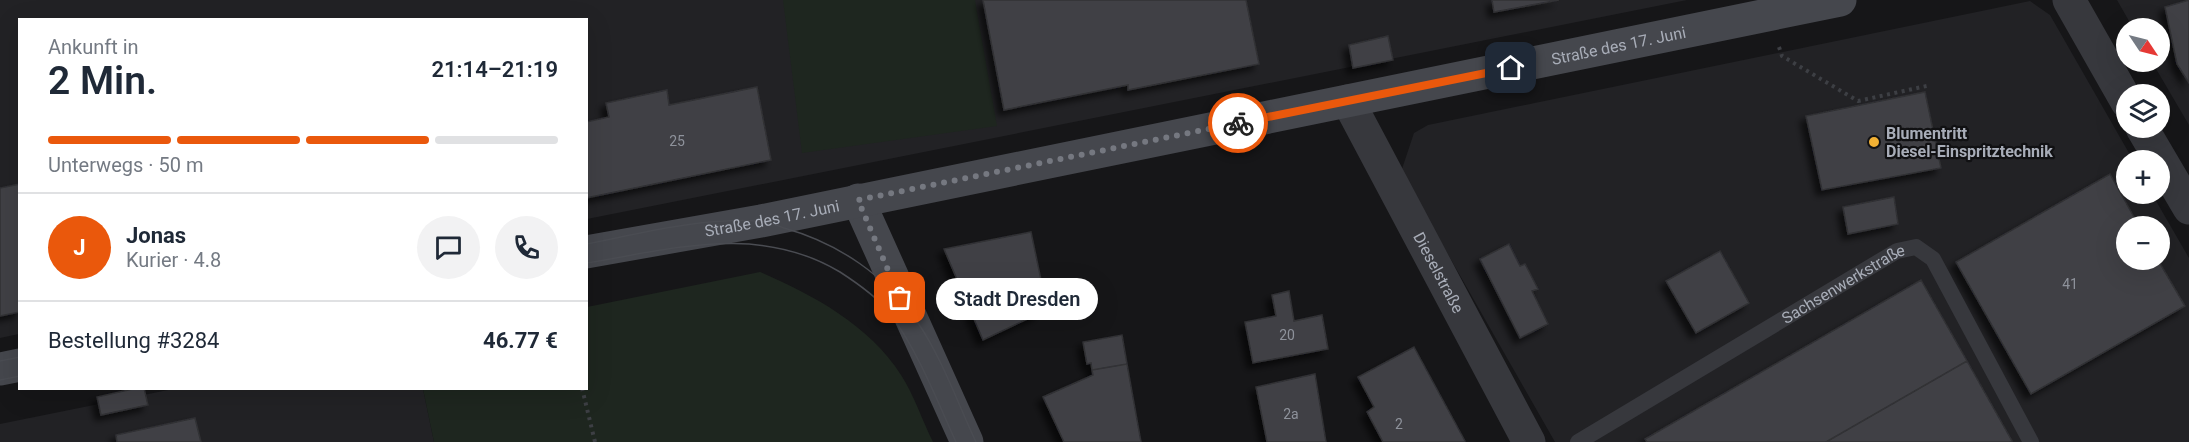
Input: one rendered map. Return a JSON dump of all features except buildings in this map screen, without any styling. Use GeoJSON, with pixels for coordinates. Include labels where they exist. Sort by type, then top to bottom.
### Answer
{"type":"FeatureCollection","features":[{"type":"Feature","properties":{"kind":"street","name":"Straße des 17. Juni"},"geometry":{"type":"LineString","coordinates":[[588,252],[761,221],[1840,0]]}},
{"type":"Feature","properties":{"kind":"street"},"geometry":{"type":"LineString","coordinates":[[2069,0],[2117,84]]}},
{"type":"Feature","properties":{"kind":"street","name":"Dieselstraße"},"geometry":{"type":"LineString","coordinates":[[1348,101],[1529,442]]}},
{"type":"Feature","properties":{"kind":"street"},"geometry":{"type":"LineString","coordinates":[[2148,138],[2188,204]]}},
{"type":"Feature","properties":{"kind":"street"},"geometry":{"type":"LineString","coordinates":[[858,200],[967,442]]}},
{"type":"Feature","properties":{"kind":"street"},"geometry":{"type":"LineString","coordinates":[[0,369],[18,365]]}},
{"type":"Feature","properties":{"kind":"lane","name":"Sachsenwerkstraße"},"geometry":{"type":"LineString","coordinates":[[1578,442],[1897,251],[1916,247],[1933,259],[2031,442]]}},
{"type":"Feature","properties":{"kind":"path"},"geometry":{"type":"LineString","coordinates":[[1767,15],[1782,56],[1858,101],[1931,85]]}},
{"type":"Feature","properties":{"kind":"path"},"geometry":{"type":"LineString","coordinates":[[582,390],[595,442]]}},
{"type":"Feature","properties":{"kind":"shaded area"},"geometry":{"type":"Polygon","coordinates":[[[0,0],[1687,0],[588,219],[588,18],[18,18],[18,334],[0,338],[0,0]]]}},
{"type":"Feature","properties":{"kind":"shaded area"},"geometry":{"type":"Polygon","coordinates":[[[783,0],[975,0],[997,126],[802,153],[783,0]]]}},
{"type":"Feature","properties":{"kind":"shaded area"},"geometry":{"type":"Polygon","coordinates":[[[2117,0],[2189,0],[2189,125],[2170,93],[2170,84],[2165,84],[2158,72],[2170,72],[2170,18],[2127,18],[2117,0]]]}},
{"type":"Feature","properties":{"kind":"shaded area"},"geometry":{"type":"Polygon","coordinates":[[[2030,1],[2050,15],[2116,130],[2116,138],[2120,138],[2127,150],[2116,150],[2116,204],[2158,204],[2165,216],[2116,216],[2116,270],[2170,270],[2170,225],[2189,258],[2189,442],[1555,442],[1401,172],[1414,133],[1428,125],[2030,1]]]}},
{"type":"Feature","properties":{"kind":"shaded area"},"geometry":{"type":"Polygon","coordinates":[[[760,272],[838,313],[873,341],[888,357],[906,383],[933,442],[434,442],[423,390],[588,390],[588,307],[760,272]]]}},
{"type":"Feature","properties":{"kind":"shaded area"},"geometry":{"type":"Polygon","coordinates":[[[168,390],[423,390],[434,442],[0,442],[0,424],[168,390]]]}},
{"type":"Feature","properties":{"kind":"tram line"},"geometry":{"type":"LineString","coordinates":[[588,244],[693,224],[758,221],[804,234],[842,252],[892,290],[918,323],[935,351],[976,442]]}},
{"type":"Feature","properties":{"kind":"tram line"},"geometry":{"type":"LineString","coordinates":[[588,263],[683,247],[747,244],[778,248],[809,257],[840,272],[872,295],[889,312],[918,359],[956,442]]}},
{"type":"Feature","properties":{"kind":"tram line"},"geometry":{"type":"LineString","coordinates":[[0,361],[18,357]]}},
{"type":"Feature","properties":{"kind":"tram line"},"geometry":{"type":"LineString","coordinates":[[0,380],[18,376]]}},
{"type":"Feature","properties":{"kind":"way so far"},"geometry":{"type":"LineString","coordinates":[[900,298],[858,200],[1238,123]]}},
{"type":"Feature","properties":{"kind":"place","name":"Blumentritt Diesel-Einspritztechnik"},"geometry":{"type":"Point","coordinates":[1874,142]}},
{"type":"Feature","properties":{"kind":"place","name":"Stadt Dresden"},"geometry":{"type":"Point","coordinates":[900,298]}},
{"type":"Feature","properties":{"kind":"route"},"geometry":{"type":"LineString","coordinates":[[1238,123],[1511,68]]}}]}
